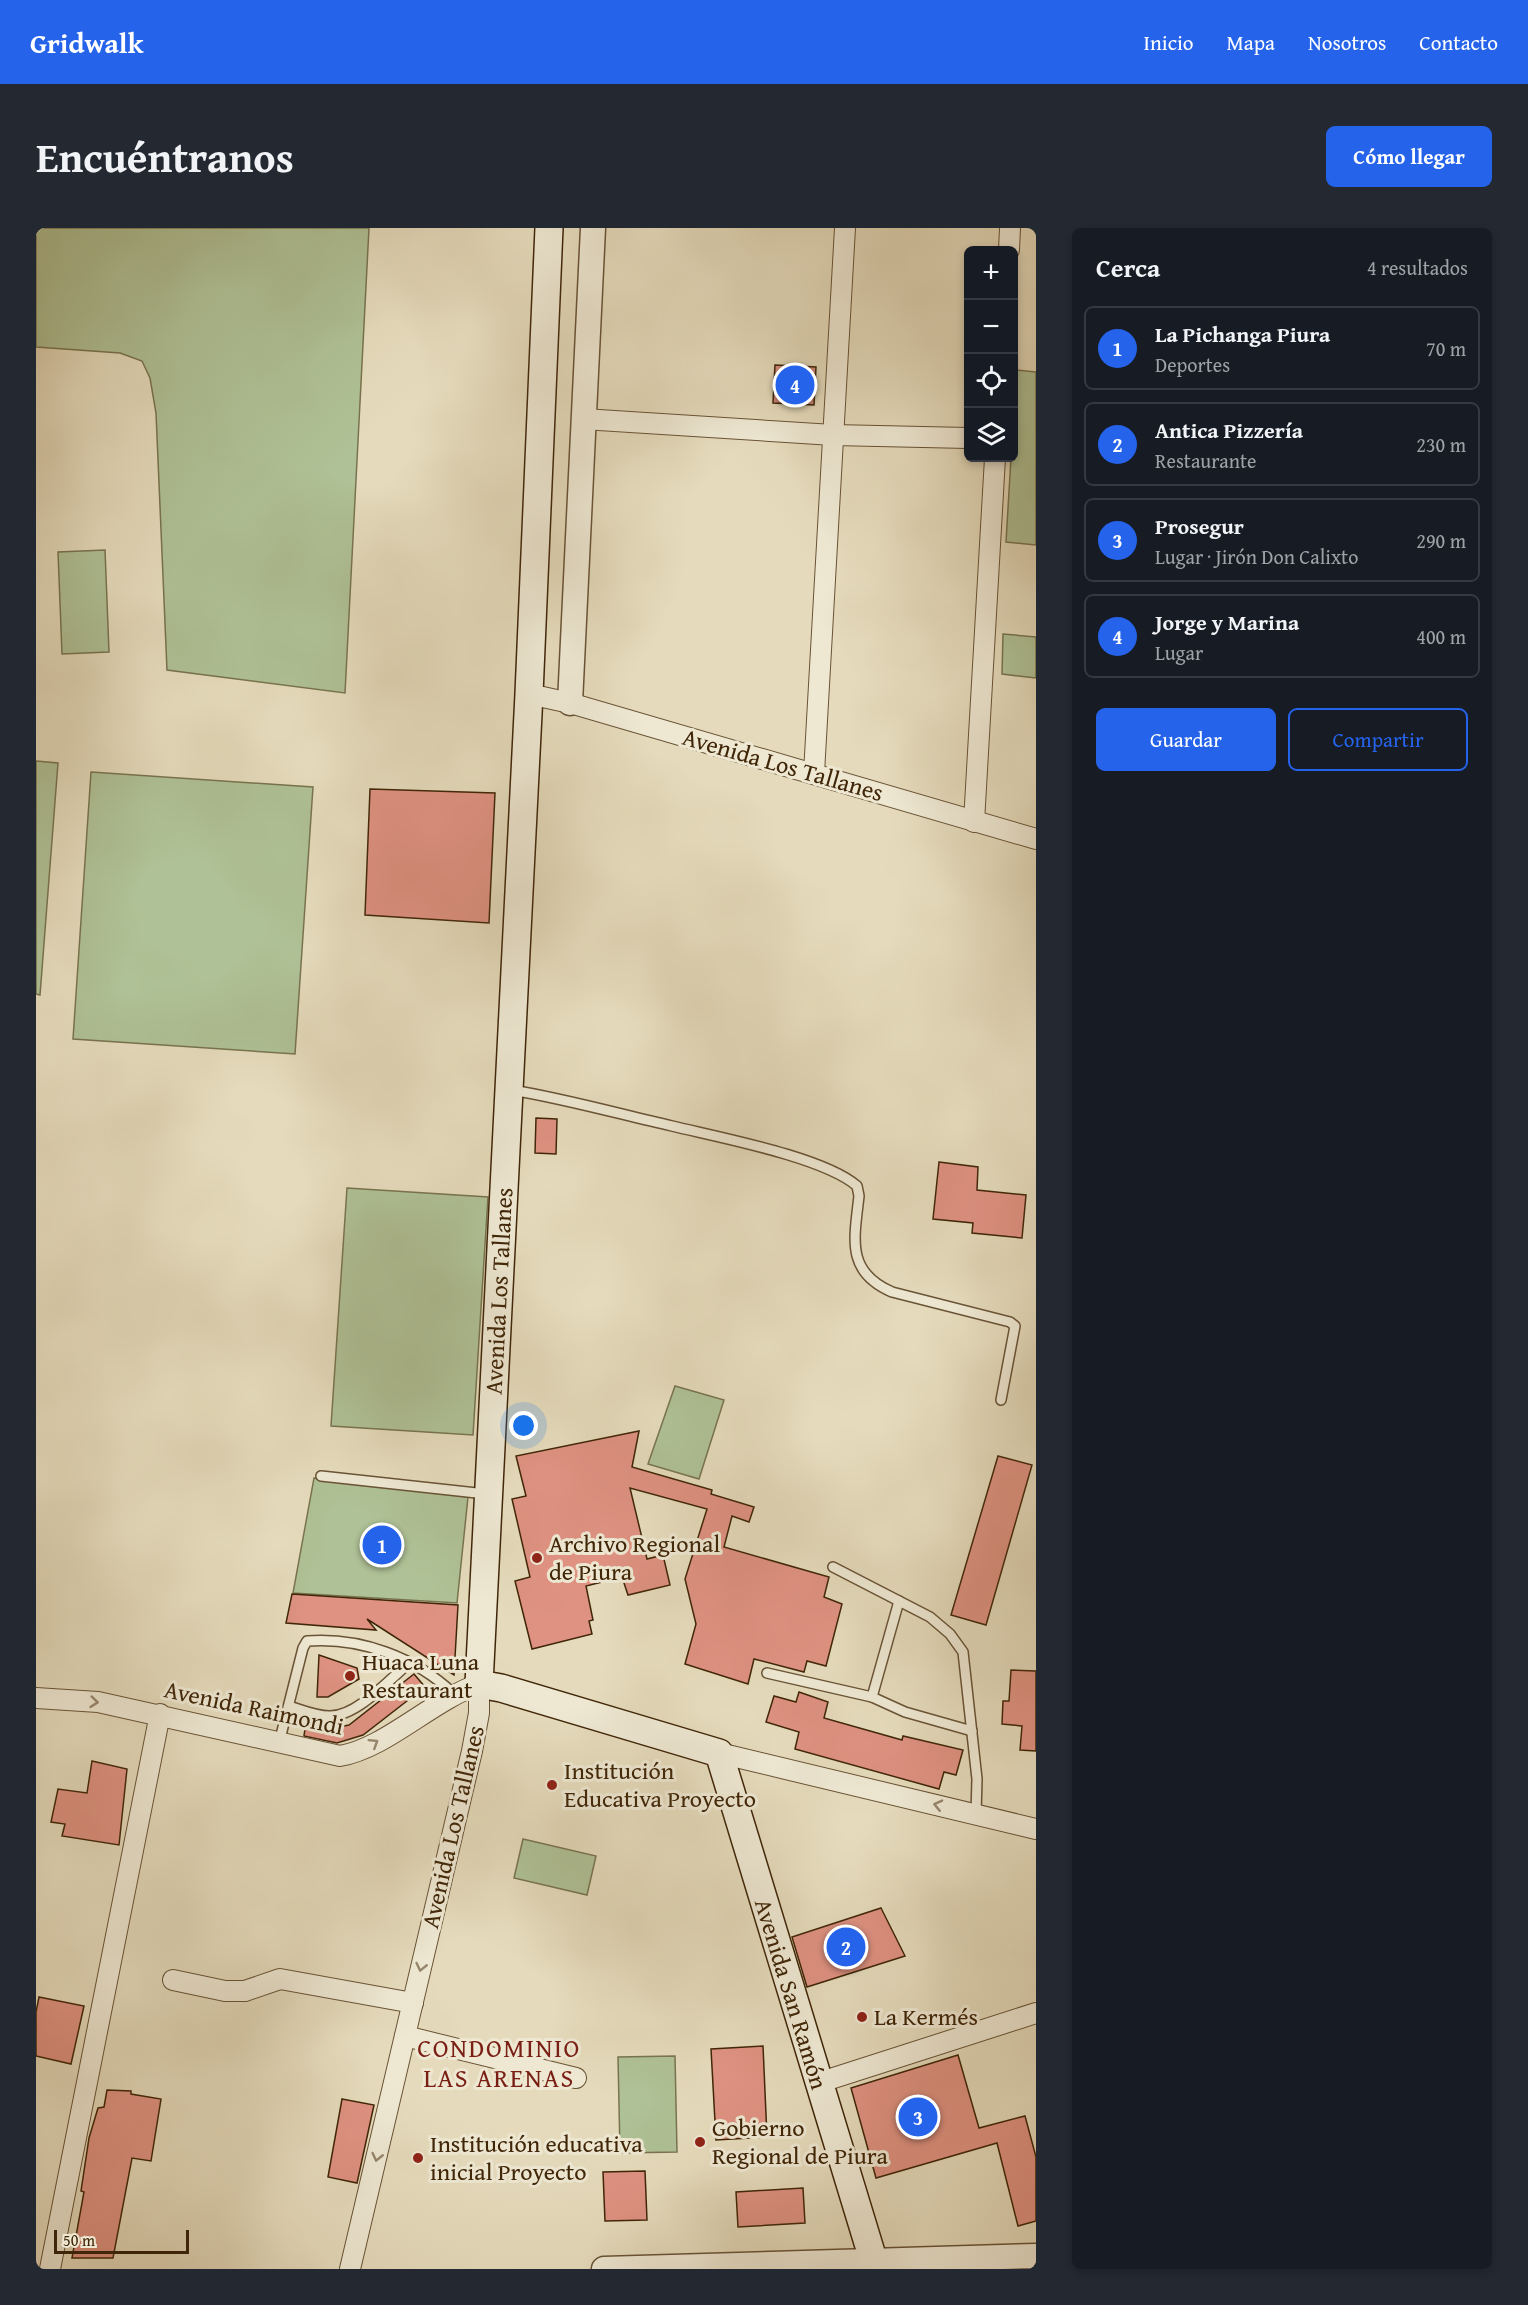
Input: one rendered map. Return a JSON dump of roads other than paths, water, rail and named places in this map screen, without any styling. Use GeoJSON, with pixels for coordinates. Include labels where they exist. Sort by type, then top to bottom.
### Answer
{"type":"FeatureCollection","features":[{"type":"Feature","properties":{"kind":"main road","name":"Avenida Los Tallanes"},"geometry":{"type":"LineString","coordinates":[[479,1684],[529,694],[549,228]]}},
{"type":"Feature","properties":{"kind":"main road"},"geometry":{"type":"LineString","coordinates":[[479,1684],[501,1688],[718,1753]]}},
{"type":"Feature","properties":{"kind":"main road","name":"Avenida San Ramón"},"geometry":{"type":"LineString","coordinates":[[718,1753],[875,2265]]}},
{"type":"Feature","properties":{"kind":"street"},"geometry":{"type":"LineString","coordinates":[[570,703],[592,228]]}},
{"type":"Feature","properties":{"kind":"street"},"geometry":{"type":"LineString","coordinates":[[814,773],[845,228]]}},
{"type":"Feature","properties":{"kind":"street"},"geometry":{"type":"LineString","coordinates":[[1009,246],[1010,228]]}},
{"type":"Feature","properties":{"kind":"street"},"geometry":{"type":"LineString","coordinates":[[583,419],[834,435],[964,438]]}},
{"type":"Feature","properties":{"kind":"street"},"geometry":{"type":"LineString","coordinates":[[974,822],[995,462]]}},
{"type":"Feature","properties":{"kind":"street","name":"Avenida Los Tallanes"},"geometry":{"type":"LineString","coordinates":[[529,694],[570,703],[1036,839]]}},
{"type":"Feature","properties":{"kind":"street","name":"Avenida Los Tallanes"},"geometry":{"type":"LineString","coordinates":[[350,2269],[472,1751],[478,1713],[479,1684]]}},
{"type":"Feature","properties":{"kind":"street","name":"Avenida Raimondi"},"geometry":{"type":"LineString","coordinates":[[36,1698],[98,1702],[340,1756],[358,1753],[454,1694],[479,1684]]}},
{"type":"Feature","properties":{"kind":"street"},"geometry":{"type":"LineString","coordinates":[[50,2269],[160,1714]]}},
{"type":"Feature","properties":{"kind":"street"},"geometry":{"type":"LineString","coordinates":[[718,1753],[1036,1829]]}},
{"type":"Feature","properties":{"kind":"street"},"geometry":{"type":"LineString","coordinates":[[173,1980],[225,1991],[245,1991],[280,1979],[413,2003]]}},
{"type":"Feature","properties":{"kind":"street"},"geometry":{"type":"LineString","coordinates":[[818,2083],[1036,2013]]}},
{"type":"Feature","properties":{"kind":"street"},"geometry":{"type":"LineString","coordinates":[[405,2036],[576,2078]]}},
{"type":"Feature","properties":{"kind":"street"},"geometry":{"type":"LineString","coordinates":[[604,2269],[875,2265],[1036,2256]]}},
{"type":"Feature","properties":{"kind":"lane"},"geometry":{"type":"LineString","coordinates":[[509,1090],[739,1142],[827,1168],[850,1180],[857,1186],[859,1196],[857,1260],[864,1275],[875,1285],[892,1292],[1010,1322],[1015,1326],[1001,1400]]}},
{"type":"Feature","properties":{"kind":"lane"},"geometry":{"type":"LineString","coordinates":[[321,1476],[489,1494]]}},
{"type":"Feature","properties":{"kind":"lane"},"geometry":{"type":"LineString","coordinates":[[833,1567],[930,1617],[951,1634],[963,1652],[977,1779],[976,1814]]}},
{"type":"Feature","properties":{"kind":"lane"},"geometry":{"type":"LineString","coordinates":[[872,1697],[899,1601]]}},
{"type":"Feature","properties":{"kind":"lane"},"geometry":{"type":"LineString","coordinates":[[279,1743],[303,1648],[307,1641],[356,1643],[410,1663],[436,1678],[454,1694]]}},
{"type":"Feature","properties":{"kind":"lane"},"geometry":{"type":"LineString","coordinates":[[288,1706],[317,1714],[342,1715],[354,1710],[410,1663]]}},
{"type":"Feature","properties":{"kind":"lane"},"geometry":{"type":"LineString","coordinates":[[767,1673],[872,1697],[905,1712],[972,1731]]}},
{"type":"Feature","properties":{"kind":"place","name":"Jorge y Marina"},"geometry":{"type":"Point","coordinates":[795,385]}},
{"type":"Feature","properties":{"kind":"place","name":"La Pichanga Piura"},"geometry":{"type":"Point","coordinates":[382,1545]}},
{"type":"Feature","properties":{"kind":"place","name":"Archivo Regional de Piura"},"geometry":{"type":"Point","coordinates":[537,1558]}},
{"type":"Feature","properties":{"kind":"place","name":"Huaca Luna Restaurant"},"geometry":{"type":"Point","coordinates":[350,1676]}},
{"type":"Feature","properties":{"kind":"place","name":"Institución Educativa Proyecto"},"geometry":{"type":"Point","coordinates":[552,1785]}},
{"type":"Feature","properties":{"kind":"place","name":"Antica Pizzería"},"geometry":{"type":"Point","coordinates":[846,1947]}},
{"type":"Feature","properties":{"kind":"place","name":"La Kermés"},"geometry":{"type":"Point","coordinates":[862,2017]}},
{"type":"Feature","properties":{"kind":"place","name":"Prosegur"},"geometry":{"type":"Point","coordinates":[918,2117]}},
{"type":"Feature","properties":{"kind":"place","name":"Gobierno Regional de Piura"},"geometry":{"type":"Point","coordinates":[700,2142]}},
{"type":"Feature","properties":{"kind":"place","name":"Institución educativa inicial Proyecto"},"geometry":{"type":"Point","coordinates":[418,2158]}},
{"type":"Feature","properties":{"kind":"district","name":"CONDOMINIO LAS ARENAS"},"geometry":{"type":"Point","coordinates":[499,2062]}}]}
